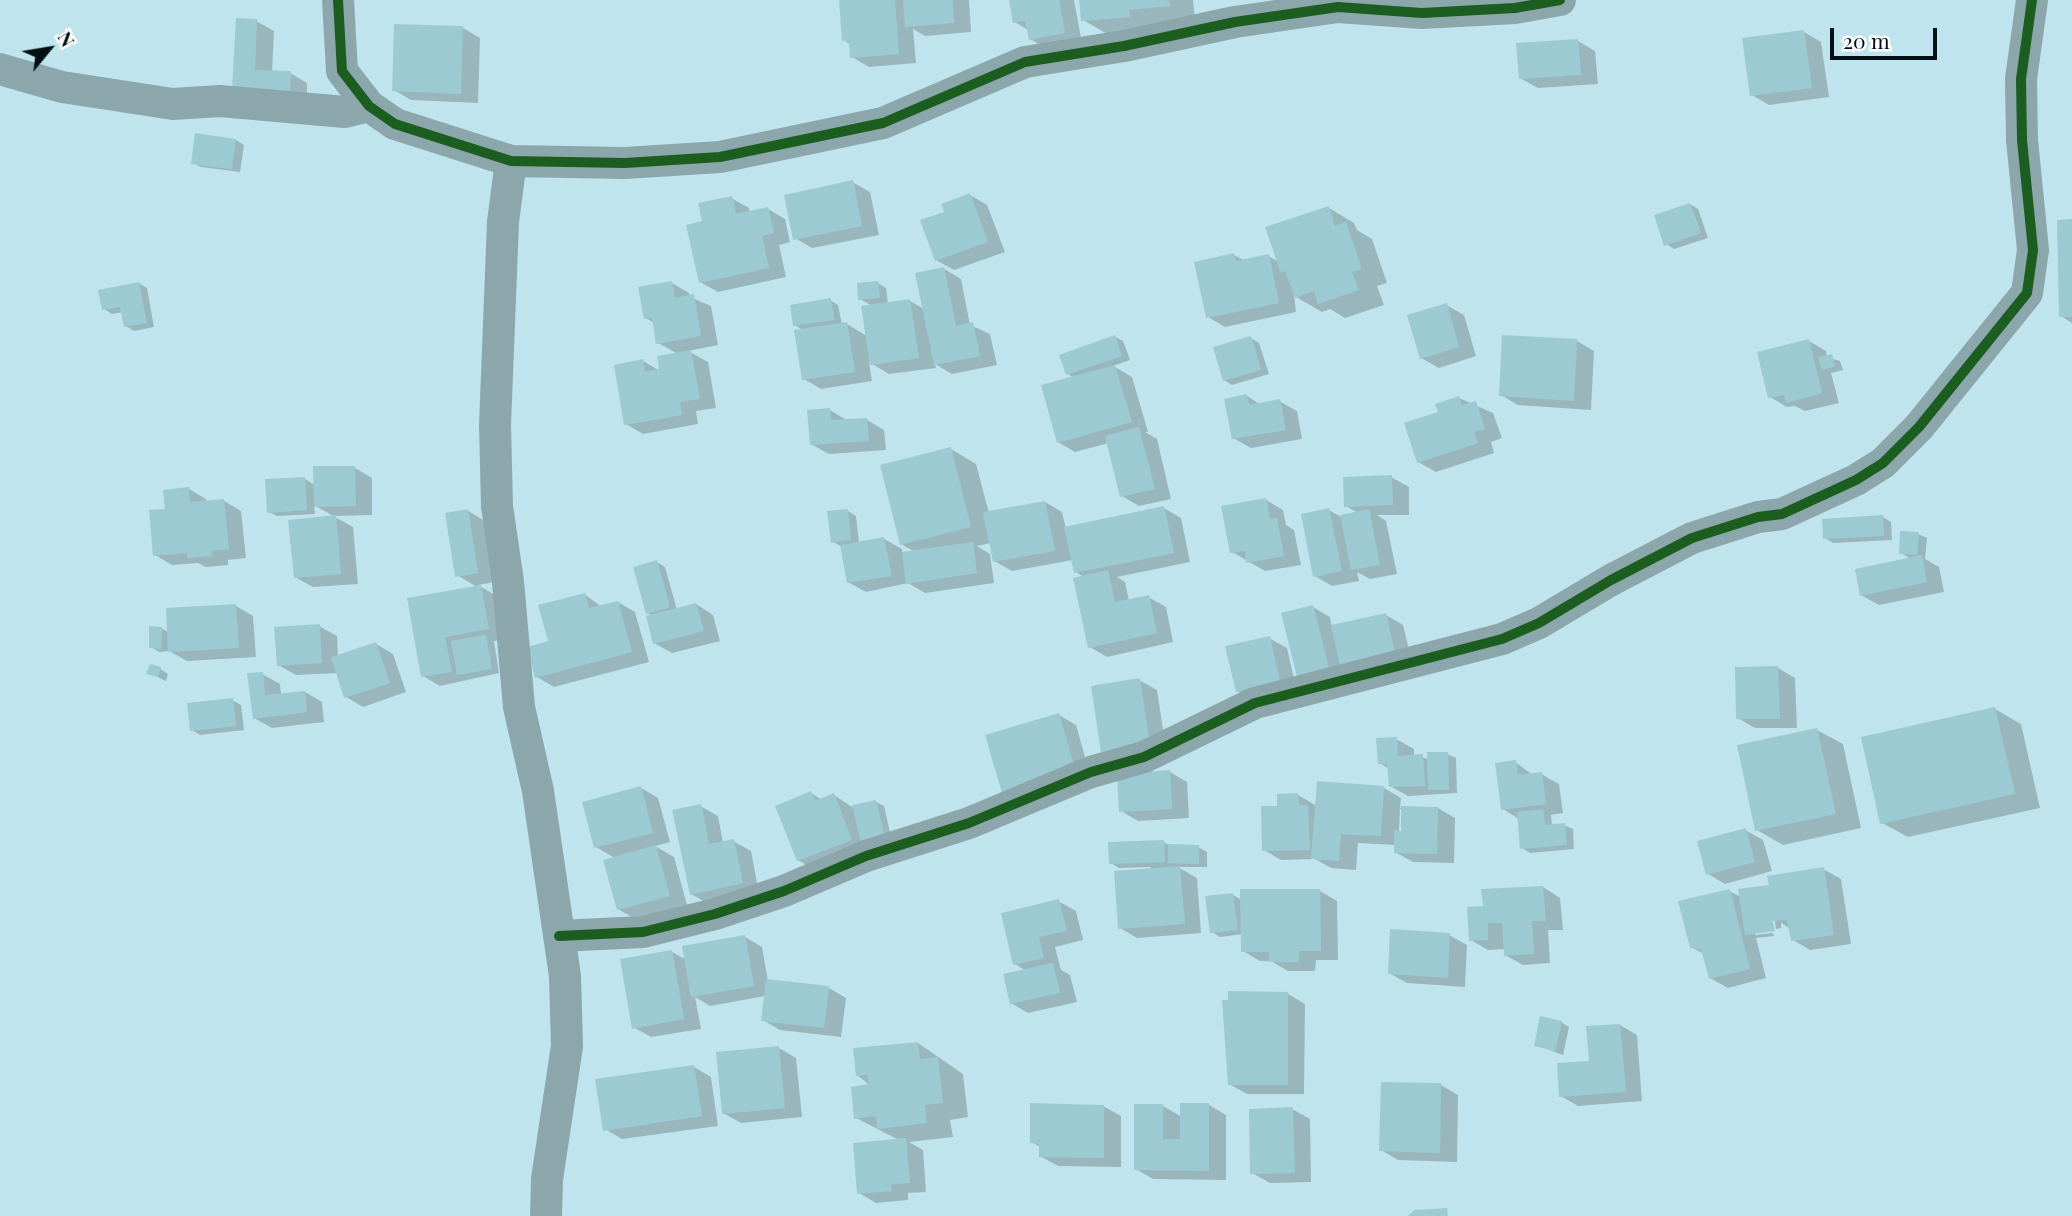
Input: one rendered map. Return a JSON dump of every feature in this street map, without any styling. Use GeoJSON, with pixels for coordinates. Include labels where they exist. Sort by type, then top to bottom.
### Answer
{"type":"FeatureCollection","features":[{"type":"Feature","properties":{"kind":"street"},"geometry":{"type":"LineString","coordinates":[[338,0],[342,71],[369,106],[395,124],[511,161],[625,163],[720,157],[883,123],[1025,62],[1124,46],[1235,22],[1338,7],[1422,13],[1515,8],[1560,0]]}},
{"type":"Feature","properties":{"kind":"street"},"geometry":{"type":"LineString","coordinates":[[559,936],[643,932],[715,914],[784,891],[866,856],[969,823],[1091,772],[1144,757],[1255,703],[1502,639],[1539,623],[1611,580],[1692,538],[1758,517],[1782,514],[1856,480],[1883,463],[1919,427],[2027,293],[2033,250],[2022,140],[2021,79],[2032,0]]}},
{"type":"Feature","properties":{"kind":"street"},"geometry":{"type":"LineString","coordinates":[[0,69],[62,86],[173,104],[220,101],[345,112],[369,106]]}},
{"type":"Feature","properties":{"kind":"street"},"geometry":{"type":"LineString","coordinates":[[511,161],[503,222],[495,425],[497,506],[508,582],[519,707],[538,791],[565,976],[567,1046],[547,1179],[546,1216]]}},
{"type":"Feature","properties":{"kind":"building"},"geometry":{"type":"Polygon","coordinates":[[[839,0],[895,0],[899,54],[850,58],[849,41],[842,41],[839,0]]]}},
{"type":"Feature","properties":{"kind":"building"},"geometry":{"type":"Polygon","coordinates":[[[903,0],[953,0],[954,23],[905,27],[903,0]]]}},
{"type":"Feature","properties":{"kind":"building"},"geometry":{"type":"Polygon","coordinates":[[[1009,0],[1059,0],[1065,33],[1029,40],[1025,21],[1013,23],[1009,0]]]}},
{"type":"Feature","properties":{"kind":"building"},"geometry":{"type":"Polygon","coordinates":[[[1079,0],[1169,0],[1170,6],[1129,10],[1130,17],[1081,21],[1079,0]]]}},
{"type":"Feature","properties":{"kind":"building"},"geometry":{"type":"Polygon","coordinates":[[[236,18],[257,19],[255,70],[291,71],[290,92],[232,89],[236,18]]]}},
{"type":"Feature","properties":{"kind":"building"},"geometry":{"type":"Polygon","coordinates":[[[394,24],[463,26],[461,94],[392,91],[394,24]]]}},
{"type":"Feature","properties":{"kind":"building"},"geometry":{"type":"Polygon","coordinates":[[[1804,30],[1812,88],[1750,96],[1742,38],[1804,30]]]}},
{"type":"Feature","properties":{"kind":"building"},"geometry":{"type":"Polygon","coordinates":[[[1578,39],[1581,75],[1519,79],[1516,43],[1578,39]]]}},
{"type":"Feature","properties":{"kind":"building"},"geometry":{"type":"Polygon","coordinates":[[[195,133],[236,139],[232,169],[191,164],[195,133]]]}},
{"type":"Feature","properties":{"kind":"building"},"geometry":{"type":"Polygon","coordinates":[[[853,180],[862,226],[793,240],[784,195],[853,180]]]}},
{"type":"Feature","properties":{"kind":"building"},"geometry":{"type":"Polygon","coordinates":[[[970,193],[988,242],[935,261],[920,220],[944,212],[941,204],[970,193]]]}},
{"type":"Feature","properties":{"kind":"building"},"geometry":{"type":"Polygon","coordinates":[[[732,196],[736,214],[768,207],[774,233],[762,236],[769,268],[699,283],[686,225],[702,221],[698,203],[732,196]]]}},
{"type":"Feature","properties":{"kind":"building"},"geometry":{"type":"Polygon","coordinates":[[[1690,203],[1701,233],[1664,246],[1654,215],[1690,203]]]}},
{"type":"Feature","properties":{"kind":"building"},"geometry":{"type":"Polygon","coordinates":[[[1329,206],[1335,226],[1346,222],[1362,269],[1352,272],[1359,290],[1318,304],[1314,291],[1295,298],[1285,271],[1281,273],[1265,227],[1329,206]]]}},
{"type":"Feature","properties":{"kind":"building"},"geometry":{"type":"Polygon","coordinates":[[[2072,219],[2072,317],[2059,317],[2057,220],[2072,219]]]}},
{"type":"Feature","properties":{"kind":"building"},"geometry":{"type":"Polygon","coordinates":[[[1234,253],[1236,261],[1269,254],[1279,303],[1206,318],[1194,262],[1234,253]]]}},
{"type":"Feature","properties":{"kind":"building"},"geometry":{"type":"Polygon","coordinates":[[[944,267],[956,326],[973,322],[980,356],[934,365],[915,273],[944,267]]]}},
{"type":"Feature","properties":{"kind":"building"},"geometry":{"type":"Polygon","coordinates":[[[672,281],[675,298],[694,294],[701,336],[656,344],[652,318],[644,319],[638,287],[672,281]]]}},
{"type":"Feature","properties":{"kind":"building"},"geometry":{"type":"Polygon","coordinates":[[[878,281],[880,298],[858,300],[857,283],[878,281]]]}},
{"type":"Feature","properties":{"kind":"building"},"geometry":{"type":"Polygon","coordinates":[[[139,282],[147,323],[124,327],[120,307],[102,310],[98,290],[139,282]]]}},
{"type":"Feature","properties":{"kind":"building"},"geometry":{"type":"Polygon","coordinates":[[[831,298],[834,320],[793,326],[790,305],[831,298]]]}},
{"type":"Feature","properties":{"kind":"building"},"geometry":{"type":"Polygon","coordinates":[[[910,299],[919,358],[870,365],[861,306],[910,299]]]}},
{"type":"Feature","properties":{"kind":"building"},"geometry":{"type":"Polygon","coordinates":[[[1447,303],[1459,347],[1420,359],[1407,315],[1447,303]]]}},
{"type":"Feature","properties":{"kind":"building"},"geometry":{"type":"Polygon","coordinates":[[[847,322],[855,372],[802,380],[794,330],[847,322]]]}},
{"type":"Feature","properties":{"kind":"building"},"geometry":{"type":"Polygon","coordinates":[[[1115,335],[1122,356],[1066,375],[1059,355],[1115,335]]]}},
{"type":"Feature","properties":{"kind":"building"},"geometry":{"type":"Polygon","coordinates":[[[1502,335],[1577,339],[1574,401],[1499,396],[1502,335]]]}},
{"type":"Feature","properties":{"kind":"building"},"geometry":{"type":"Polygon","coordinates":[[[1251,336],[1261,370],[1223,381],[1213,347],[1251,336]]]}},
{"type":"Feature","properties":{"kind":"building"},"geometry":{"type":"Polygon","coordinates":[[[1809,339],[1822,393],[1786,403],[1784,395],[1768,398],[1757,352],[1809,339]]]}},
{"type":"Feature","properties":{"kind":"building"},"geometry":{"type":"Polygon","coordinates":[[[691,350],[700,399],[680,402],[682,415],[624,425],[614,365],[643,359],[645,372],[659,369],[657,356],[691,350]]]}},
{"type":"Feature","properties":{"kind":"building"},"geometry":{"type":"Polygon","coordinates":[[[1832,354],[1835,366],[1822,370],[1818,357],[1832,354]]]}},
{"type":"Feature","properties":{"kind":"building"},"geometry":{"type":"Polygon","coordinates":[[[1115,365],[1132,422],[1057,443],[1041,385],[1115,365]]]}},
{"type":"Feature","properties":{"kind":"building"},"geometry":{"type":"Polygon","coordinates":[[[1247,394],[1249,405],[1280,399],[1286,430],[1232,439],[1224,399],[1247,394]]]}},
{"type":"Feature","properties":{"kind":"building"},"geometry":{"type":"Polygon","coordinates":[[[1459,396],[1462,405],[1476,401],[1485,429],[1474,432],[1478,443],[1417,463],[1404,423],[1438,412],[1435,404],[1459,396]]]}},
{"type":"Feature","properties":{"kind":"building"},"geometry":{"type":"Polygon","coordinates":[[[830,408],[831,420],[867,418],[869,441],[810,445],[807,410],[830,408]]]}},
{"type":"Feature","properties":{"kind":"building"},"geometry":{"type":"Polygon","coordinates":[[[1139,427],[1155,489],[1120,497],[1105,436],[1139,427]]]}},
{"type":"Feature","properties":{"kind":"building"},"geometry":{"type":"Polygon","coordinates":[[[951,447],[971,527],[900,545],[880,465],[951,447]]]}},
{"type":"Feature","properties":{"kind":"building"},"geometry":{"type":"Polygon","coordinates":[[[313,466],[355,466],[356,506],[314,507],[313,466]]]}},
{"type":"Feature","properties":{"kind":"building"},"geometry":{"type":"Polygon","coordinates":[[[1392,475],[1393,505],[1344,507],[1343,477],[1392,475]]]}},
{"type":"Feature","properties":{"kind":"building"},"geometry":{"type":"Polygon","coordinates":[[[305,477],[307,510],[267,513],[265,479],[305,477]]]}},
{"type":"Feature","properties":{"kind":"building"},"geometry":{"type":"Polygon","coordinates":[[[189,487],[190,502],[224,499],[229,549],[211,551],[212,556],[187,558],[187,553],[153,556],[149,510],[165,509],[163,490],[189,487]]]}},
{"type":"Feature","properties":{"kind":"building"},"geometry":{"type":"Polygon","coordinates":[[[1266,498],[1270,519],[1277,518],[1284,556],[1246,563],[1245,551],[1230,553],[1221,506],[1266,498]]]}},
{"type":"Feature","properties":{"kind":"building"},"geometry":{"type":"Polygon","coordinates":[[[1045,501],[1055,551],[993,562],[983,512],[1045,501]]]}},
{"type":"Feature","properties":{"kind":"building"},"geometry":{"type":"Polygon","coordinates":[[[1164,506],[1174,553],[1074,573],[1064,527],[1164,506]]]}},
{"type":"Feature","properties":{"kind":"building"},"geometry":{"type":"Polygon","coordinates":[[[1329,508],[1342,571],[1313,577],[1301,514],[1329,508]]]}},
{"type":"Feature","properties":{"kind":"building"},"geometry":{"type":"Polygon","coordinates":[[[468,509],[478,573],[455,577],[445,513],[468,509]]]}},
{"type":"Feature","properties":{"kind":"building"},"geometry":{"type":"Polygon","coordinates":[[[848,509],[851,540],[831,543],[827,511],[848,509]]]}},
{"type":"Feature","properties":{"kind":"building"},"geometry":{"type":"Polygon","coordinates":[[[1369,509],[1380,565],[1351,570],[1340,515],[1369,509]]]}},
{"type":"Feature","properties":{"kind":"building"},"geometry":{"type":"Polygon","coordinates":[[[336,515],[341,574],[294,578],[288,520],[336,515]]]}},
{"type":"Feature","properties":{"kind":"building"},"geometry":{"type":"Polygon","coordinates":[[[1883,515],[1884,536],[1823,539],[1822,519],[1883,515]]]}},
{"type":"Feature","properties":{"kind":"building"},"geometry":{"type":"Polygon","coordinates":[[[1900,531],[1919,532],[1917,555],[1899,554],[1900,531]]]}},
{"type":"Feature","properties":{"kind":"building"},"geometry":{"type":"Polygon","coordinates":[[[884,537],[892,576],[847,583],[840,545],[884,537]]]}},
{"type":"Feature","properties":{"kind":"building"},"geometry":{"type":"Polygon","coordinates":[[[973,542],[977,573],[906,584],[902,552],[973,542]]]}},
{"type":"Feature","properties":{"kind":"building"},"geometry":{"type":"Polygon","coordinates":[[[1922,555],[1927,582],[1860,596],[1855,569],[1922,555]]]}},
{"type":"Feature","properties":{"kind":"building"},"geometry":{"type":"Polygon","coordinates":[[[657,560],[670,607],[646,614],[633,567],[657,560]]]}},
{"type":"Feature","properties":{"kind":"building"},"geometry":{"type":"Polygon","coordinates":[[[1108,570],[1115,602],[1149,595],[1157,633],[1088,648],[1073,578],[1108,570]]]}},
{"type":"Feature","properties":{"kind":"building"},"geometry":{"type":"Polygon","coordinates":[[[481,585],[489,629],[445,637],[452,672],[421,677],[407,598],[481,585]]]}},
{"type":"Feature","properties":{"kind":"building"},"geometry":{"type":"Polygon","coordinates":[[[585,593],[589,608],[618,601],[632,652],[535,678],[527,647],[548,641],[538,605],[585,593]]]}},
{"type":"Feature","properties":{"kind":"building"},"geometry":{"type":"Polygon","coordinates":[[[696,603],[704,631],[653,644],[646,616],[696,603]]]}},
{"type":"Feature","properties":{"kind":"building"},"geometry":{"type":"Polygon","coordinates":[[[236,604],[239,648],[168,652],[166,608],[236,604]]]}},
{"type":"Feature","properties":{"kind":"building"},"geometry":{"type":"Polygon","coordinates":[[[1313,605],[1329,668],[1297,677],[1281,613],[1313,605]]]}},
{"type":"Feature","properties":{"kind":"building"},"geometry":{"type":"Polygon","coordinates":[[[1386,613],[1396,657],[1341,670],[1331,625],[1386,613]]]}},
{"type":"Feature","properties":{"kind":"building"},"geometry":{"type":"Polygon","coordinates":[[[320,624],[322,663],[277,666],[274,627],[320,624]]]}},
{"type":"Feature","properties":{"kind":"building"},"geometry":{"type":"Polygon","coordinates":[[[149,626],[162,627],[161,649],[149,648],[149,626]]]}},
{"type":"Feature","properties":{"kind":"building"},"geometry":{"type":"Polygon","coordinates":[[[486,635],[492,669],[457,675],[451,641],[486,635]]]}},
{"type":"Feature","properties":{"kind":"building"},"geometry":{"type":"Polygon","coordinates":[[[1270,636],[1280,682],[1236,692],[1225,646],[1270,636]]]}},
{"type":"Feature","properties":{"kind":"building"},"geometry":{"type":"Polygon","coordinates":[[[376,642],[390,683],[344,698],[331,657],[376,642]]]}},
{"type":"Feature","properties":{"kind":"building"},"geometry":{"type":"Polygon","coordinates":[[[150,664],[161,667],[158,677],[146,674],[150,664]]]}},
{"type":"Feature","properties":{"kind":"building"},"geometry":{"type":"Polygon","coordinates":[[[1778,666],[1780,719],[1736,719],[1735,667],[1778,666]]]}},
{"type":"Feature","properties":{"kind":"building"},"geometry":{"type":"Polygon","coordinates":[[[263,672],[265,695],[305,691],[307,712],[253,719],[247,673],[263,672]]]}},
{"type":"Feature","properties":{"kind":"building"},"geometry":{"type":"Polygon","coordinates":[[[1140,678],[1150,746],[1101,753],[1091,686],[1140,678]]]}},
{"type":"Feature","properties":{"kind":"building"},"geometry":{"type":"Polygon","coordinates":[[[233,698],[236,726],[190,731],[187,703],[233,698]]]}},
{"type":"Feature","properties":{"kind":"building"},"geometry":{"type":"Polygon","coordinates":[[[1995,707],[2015,794],[1880,824],[1861,737],[1995,707]]]}},
{"type":"Feature","properties":{"kind":"building"},"geometry":{"type":"Polygon","coordinates":[[[1059,713],[1076,772],[1002,793],[985,735],[1059,713]]]}},
{"type":"Feature","properties":{"kind":"building"},"geometry":{"type":"Polygon","coordinates":[[[1817,728],[1836,814],[1755,831],[1737,745],[1817,728]]]}},
{"type":"Feature","properties":{"kind":"building"},"geometry":{"type":"Polygon","coordinates":[[[1397,737],[1398,756],[1423,754],[1425,786],[1389,787],[1387,764],[1378,764],[1376,738],[1397,737]]]}},
{"type":"Feature","properties":{"kind":"building"},"geometry":{"type":"Polygon","coordinates":[[[1427,752],[1448,752],[1449,790],[1428,790],[1427,752]]]}},
{"type":"Feature","properties":{"kind":"building"},"geometry":{"type":"Polygon","coordinates":[[[1516,760],[1518,775],[1542,772],[1546,804],[1501,810],[1495,763],[1516,760]]]}},
{"type":"Feature","properties":{"kind":"building"},"geometry":{"type":"Polygon","coordinates":[[[1170,770],[1172,809],[1119,812],[1117,774],[1170,770]]]}},
{"type":"Feature","properties":{"kind":"building"},"geometry":{"type":"Polygon","coordinates":[[[1317,781],[1384,786],[1381,836],[1341,834],[1339,861],[1311,859],[1317,781]]]}},
{"type":"Feature","properties":{"kind":"building"},"geometry":{"type":"Polygon","coordinates":[[[641,786],[653,833],[594,848],[582,802],[641,786]]]}},
{"type":"Feature","properties":{"kind":"building"},"geometry":{"type":"Polygon","coordinates":[[[811,791],[815,801],[834,793],[852,840],[797,861],[775,806],[811,791]]]}},
{"type":"Feature","properties":{"kind":"building"},"geometry":{"type":"Polygon","coordinates":[[[1298,793],[1299,805],[1308,805],[1310,850],[1262,851],[1261,806],[1277,806],[1277,794],[1298,793]]]}},
{"type":"Feature","properties":{"kind":"building"},"geometry":{"type":"Polygon","coordinates":[[[876,800],[886,841],[862,847],[852,805],[876,800]]]}},
{"type":"Feature","properties":{"kind":"building"},"geometry":{"type":"Polygon","coordinates":[[[701,804],[709,844],[734,839],[743,883],[690,895],[672,810],[701,804]]]}},
{"type":"Feature","properties":{"kind":"building"},"geometry":{"type":"Polygon","coordinates":[[[1401,806],[1438,807],[1437,854],[1394,853],[1394,830],[1401,831],[1401,806]]]}},
{"type":"Feature","properties":{"kind":"building"},"geometry":{"type":"Polygon","coordinates":[[[1543,809],[1545,825],[1565,823],[1567,845],[1520,849],[1517,812],[1543,809]]]}},
{"type":"Feature","properties":{"kind":"building"},"geometry":{"type":"Polygon","coordinates":[[[1746,828],[1755,862],[1706,875],[1697,841],[1746,828]]]}},
{"type":"Feature","properties":{"kind":"building"},"geometry":{"type":"Polygon","coordinates":[[[1164,840],[1165,862],[1109,864],[1108,842],[1164,840]]]}},
{"type":"Feature","properties":{"kind":"building"},"geometry":{"type":"Polygon","coordinates":[[[1168,844],[1199,845],[1199,864],[1168,863],[1168,844]]]}},
{"type":"Feature","properties":{"kind":"building"},"geometry":{"type":"Polygon","coordinates":[[[656,845],[670,896],[617,910],[603,860],[656,845]]]}},
{"type":"Feature","properties":{"kind":"building"},"geometry":{"type":"Polygon","coordinates":[[[1180,866],[1185,924],[1118,929],[1114,871],[1180,866]]]}},
{"type":"Feature","properties":{"kind":"building"},"geometry":{"type":"Polygon","coordinates":[[[1824,867],[1834,935],[1791,941],[1787,920],[1773,921],[1775,931],[1745,935],[1738,889],[1769,885],[1767,876],[1824,867]]]}},
{"type":"Feature","properties":{"kind":"building"},"geometry":{"type":"Polygon","coordinates":[[[1543,886],[1546,921],[1532,921],[1534,954],[1504,956],[1502,923],[1488,923],[1488,940],[1469,941],[1467,907],[1483,906],[1481,889],[1543,886]]]}},
{"type":"Feature","properties":{"kind":"building"},"geometry":{"type":"Polygon","coordinates":[[[1240,889],[1320,889],[1321,951],[1299,951],[1299,962],[1269,962],[1269,952],[1241,952],[1240,889]]]}},
{"type":"Feature","properties":{"kind":"building"},"geometry":{"type":"Polygon","coordinates":[[[1730,889],[1750,969],[1709,979],[1701,949],[1690,948],[1678,901],[1730,889]]]}},
{"type":"Feature","properties":{"kind":"building"},"geometry":{"type":"Polygon","coordinates":[[[1233,893],[1238,930],[1210,933],[1205,896],[1233,893]]]}},
{"type":"Feature","properties":{"kind":"building"},"geometry":{"type":"Polygon","coordinates":[[[1059,899],[1067,931],[1039,937],[1044,958],[1013,965],[1001,913],[1059,899]]]}},
{"type":"Feature","properties":{"kind":"building"},"geometry":{"type":"Polygon","coordinates":[[[1390,929],[1450,933],[1448,978],[1388,974],[1390,929]]]}},
{"type":"Feature","properties":{"kind":"building"},"geometry":{"type":"Polygon","coordinates":[[[745,935],[754,986],[691,997],[682,946],[745,935]]]}},
{"type":"Feature","properties":{"kind":"building"},"geometry":{"type":"Polygon","coordinates":[[[672,950],[684,1019],[632,1029],[620,959],[672,950]]]}},
{"type":"Feature","properties":{"kind":"building"},"geometry":{"type":"Polygon","coordinates":[[[1053,963],[1060,993],[1010,1004],[1003,974],[1053,963]]]}},
{"type":"Feature","properties":{"kind":"building"},"geometry":{"type":"Polygon","coordinates":[[[766,979],[829,986],[824,1028],[761,1021],[766,979]]]}},
{"type":"Feature","properties":{"kind":"building"},"geometry":{"type":"Polygon","coordinates":[[[1228,991],[1288,992],[1288,1085],[1228,1085],[1222,1000],[1228,1000],[1228,991]]]}},
{"type":"Feature","properties":{"kind":"building"},"geometry":{"type":"Polygon","coordinates":[[[1540,1016],[1562,1021],[1555,1051],[1534,1046],[1540,1016]]]}},
{"type":"Feature","properties":{"kind":"building"},"geometry":{"type":"Polygon","coordinates":[[[1620,1024],[1626,1092],[1559,1097],[1557,1063],[1589,1061],[1586,1026],[1620,1024]]]}},
{"type":"Feature","properties":{"kind":"building"},"geometry":{"type":"Polygon","coordinates":[[[918,1042],[920,1059],[938,1057],[943,1103],[925,1105],[927,1123],[877,1129],[876,1116],[854,1119],[851,1087],[869,1084],[867,1075],[856,1076],[853,1048],[918,1042]]]}},
{"type":"Feature","properties":{"kind":"building"},"geometry":{"type":"Polygon","coordinates":[[[779,1046],[785,1108],[722,1114],[716,1052],[779,1046]]]}},
{"type":"Feature","properties":{"kind":"building"},"geometry":{"type":"Polygon","coordinates":[[[694,1065],[702,1116],[603,1131],[595,1079],[694,1065]]]}},
{"type":"Feature","properties":{"kind":"building"},"geometry":{"type":"Polygon","coordinates":[[[1381,1082],[1441,1083],[1440,1153],[1379,1151],[1381,1082]]]}},
{"type":"Feature","properties":{"kind":"building"},"geometry":{"type":"Polygon","coordinates":[[[1030,1103],[1104,1105],[1104,1158],[1039,1157],[1039,1144],[1030,1143],[1030,1103]]]}},
{"type":"Feature","properties":{"kind":"building"},"geometry":{"type":"Polygon","coordinates":[[[1180,1103],[1209,1103],[1209,1171],[1134,1170],[1134,1104],[1163,1104],[1163,1139],[1180,1139],[1180,1103]]]}},
{"type":"Feature","properties":{"kind":"building"},"geometry":{"type":"Polygon","coordinates":[[[1293,1107],[1295,1173],[1250,1174],[1249,1109],[1293,1107]]]}},
{"type":"Feature","properties":{"kind":"building"},"geometry":{"type":"Polygon","coordinates":[[[906,1138],[910,1183],[891,1184],[892,1191],[857,1194],[853,1143],[906,1138]]]}},
{"type":"Feature","properties":{"kind":"building"},"geometry":{"type":"Polygon","coordinates":[[[1447,1208],[1448,1216],[1407,1216],[1415,1210],[1447,1208]]]}},
{"type":"Feature","properties":{"kind":"cycle path"},"geometry":{"type":"LineString","coordinates":[[338,0],[342,71],[369,106],[395,124],[511,161],[625,163],[720,157],[883,123],[1025,62],[1124,46],[1235,22],[1338,7],[1422,13],[1515,8],[1560,0]]}},
{"type":"Feature","properties":{"kind":"cycle path"},"geometry":{"type":"LineString","coordinates":[[559,936],[643,932],[715,914],[784,891],[866,856],[969,823],[1091,772],[1144,757],[1255,703],[1502,639],[1539,623],[1611,580],[1692,538],[1758,517],[1782,514],[1856,480],[1883,463],[1919,427],[2027,293],[2033,250],[2022,140],[2021,79],[2032,0]]}}]}
